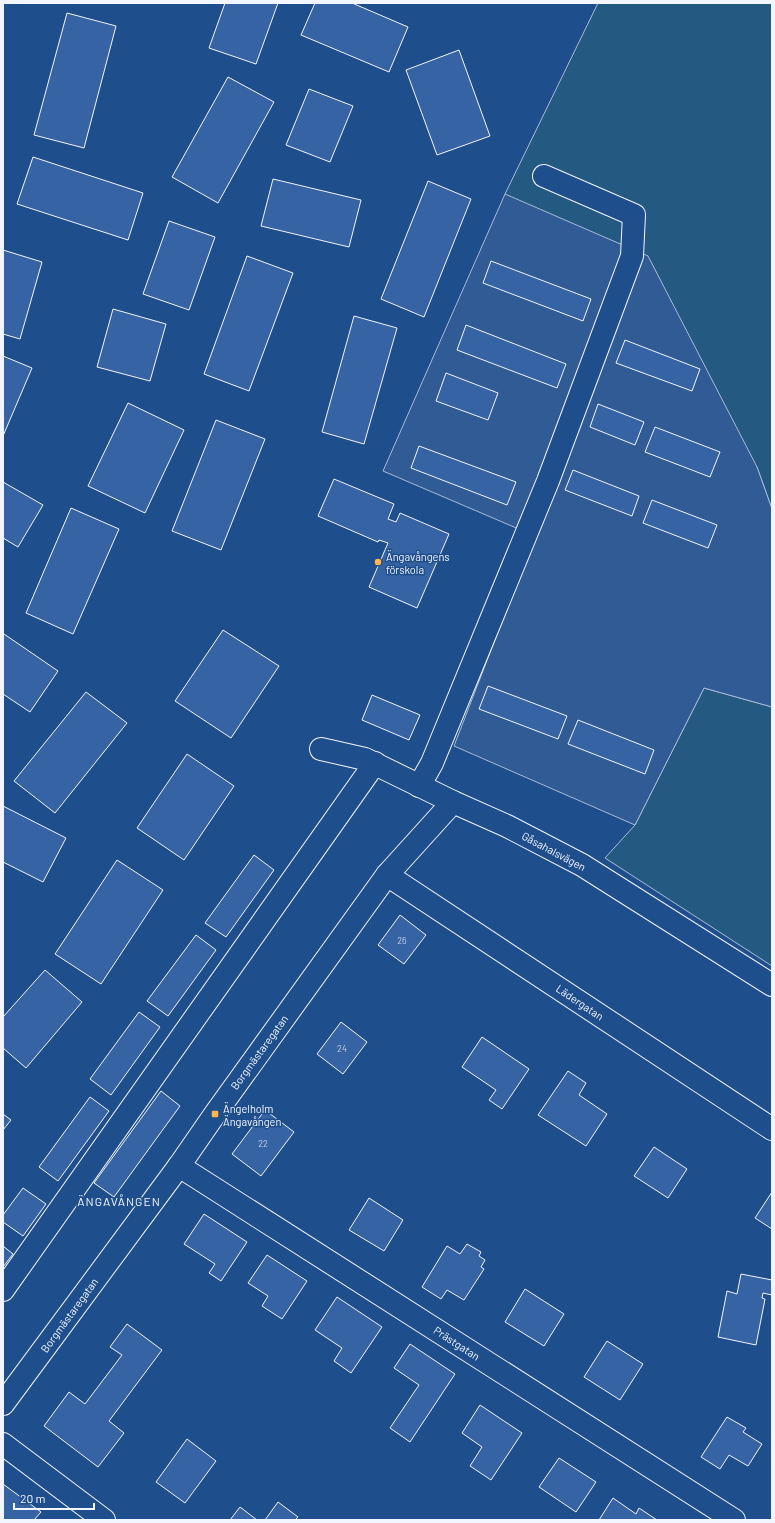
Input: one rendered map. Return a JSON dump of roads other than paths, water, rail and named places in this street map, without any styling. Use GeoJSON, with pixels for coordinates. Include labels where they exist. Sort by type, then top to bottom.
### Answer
{"type":"FeatureCollection","features":[{"type":"Feature","properties":{"kind":"street"},"geometry":{"type":"LineString","coordinates":[[419,786],[432,762],[548,481],[632,256],[634,216],[544,176]]}},
{"type":"Feature","properties":{"kind":"street","name":"Gåsahalsvägen"},"geometry":{"type":"LineString","coordinates":[[320,749],[365,758],[419,786],[507,826],[582,865],[772,985]]}},
{"type":"Feature","properties":{"kind":"street"},"geometry":{"type":"LineString","coordinates":[[3,1290],[375,763]]}},
{"type":"Feature","properties":{"kind":"street","name":"Borgmästaregatan"},"geometry":{"type":"LineString","coordinates":[[3,1404],[179,1166],[387,875],[453,802]]}},
{"type":"Feature","properties":{"kind":"street","name":"Lädergatan"},"geometry":{"type":"LineString","coordinates":[[387,875],[772,1129]]}},
{"type":"Feature","properties":{"kind":"street","name":"Prästgatan"},"geometry":{"type":"LineString","coordinates":[[179,1166],[734,1520]]}},
{"type":"Feature","properties":{"kind":"street"},"geometry":{"type":"LineString","coordinates":[[3,1444],[104,1520]]}},
{"type":"Feature","properties":{"kind":"place","name":"Ängavångens förskola"},"geometry":{"type":"Point","coordinates":[378,562]}},
{"type":"Feature","properties":{"kind":"place","name":"Ängelholm Ängavången"},"geometry":{"type":"Point","coordinates":[215,1114]}},
{"type":"Feature","properties":{"kind":"district","name":"ÄNGAVÅNGEN"},"geometry":{"type":"Point","coordinates":[119,1201]}}]}
